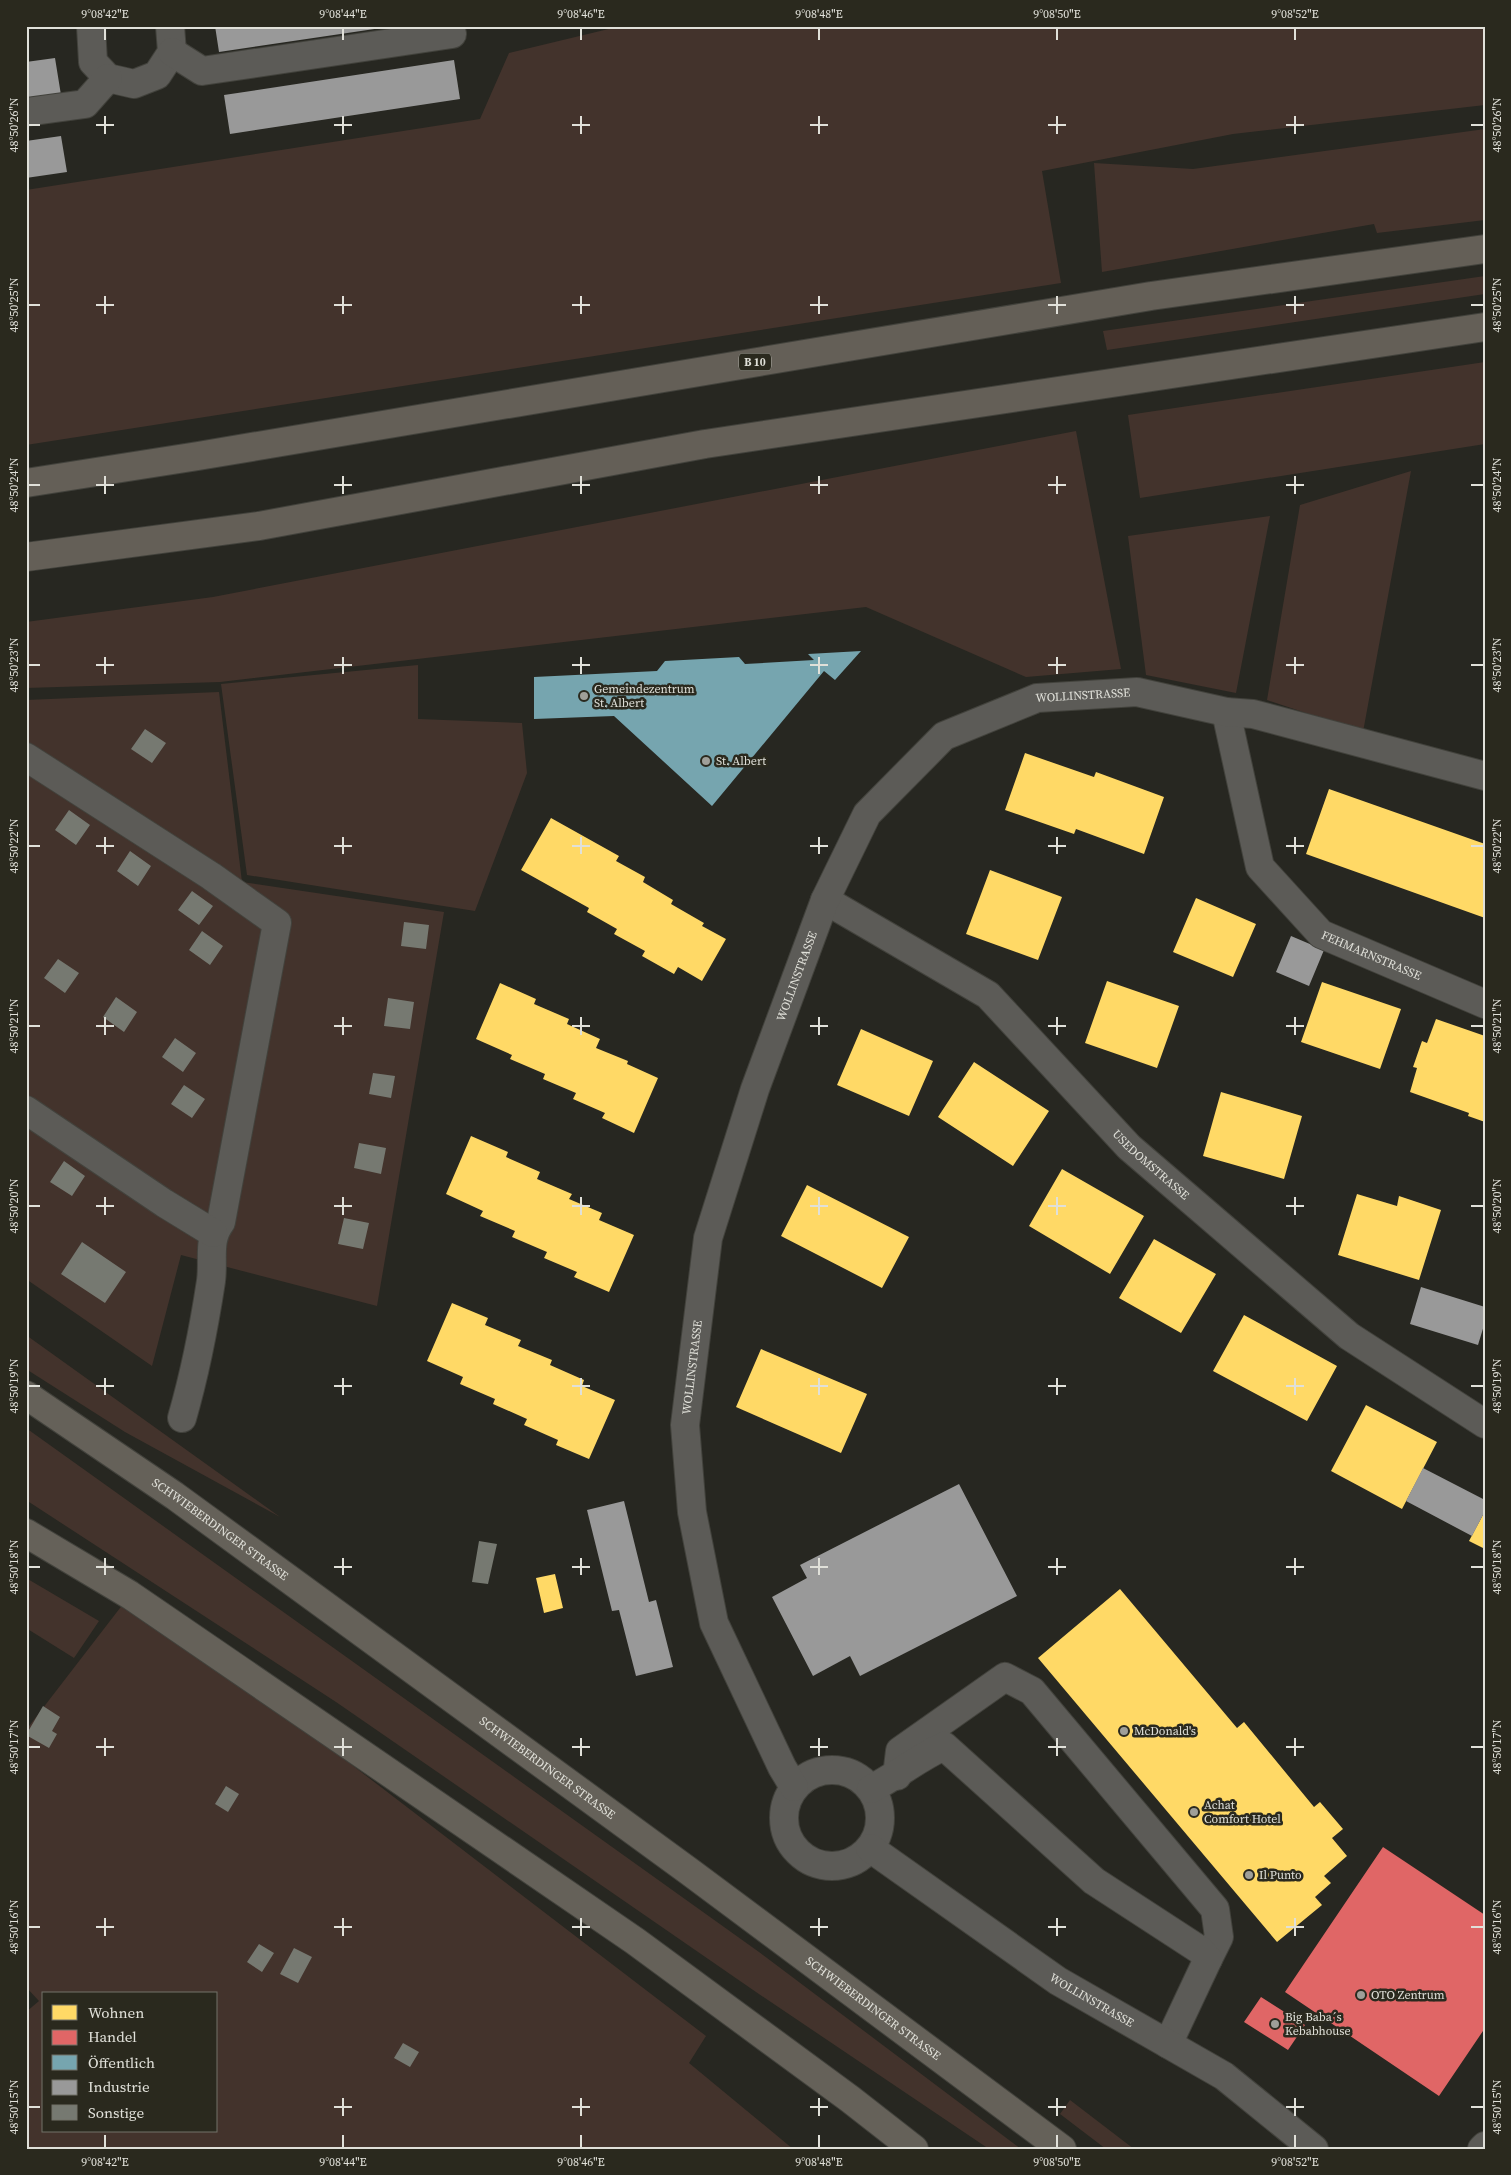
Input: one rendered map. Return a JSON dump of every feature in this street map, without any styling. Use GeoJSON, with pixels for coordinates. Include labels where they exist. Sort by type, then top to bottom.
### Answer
{"type":"FeatureCollection","features":[{"type":"Feature","properties":{"kind":"highway","name":"B 10"},"geometry":{"type":"LineString","coordinates":[[26,483],[198,456],[1151,296],[1485,249]]}},
{"type":"Feature","properties":{"kind":"highway"},"geometry":{"type":"LineString","coordinates":[[26,557],[259,526],[705,444],[1485,327]]}},
{"type":"Feature","properties":{"kind":"main road","name":"SCHWIEBERDINGER STRASSE"},"geometry":{"type":"LineString","coordinates":[[26,1395],[175,1496],[698,1878],[1062,2149]]}},
{"type":"Feature","properties":{"kind":"main road"},"geometry":{"type":"LineString","coordinates":[[26,1533],[130,1595],[635,1941],[850,2099],[914,2149]]}},
{"type":"Feature","properties":{"kind":"street"},"geometry":{"type":"LineString","coordinates":[[91,26],[93,62],[108,78],[134,84],[156,75],[171,39],[202,71],[452,34]]}},
{"type":"Feature","properties":{"kind":"street"},"geometry":{"type":"LineString","coordinates":[[26,112],[85,104],[108,78]]}},
{"type":"Feature","properties":{"kind":"street","name":"WOLLINSTRASSE"},"geometry":{"type":"LineString","coordinates":[[794,1787],[782,1767],[714,1623],[692,1512],[685,1425],[708,1238],[755,1089],[825,900],[867,814],[944,736],[1037,698],[1137,692],[1226,712],[1253,714],[1485,776]]}},
{"type":"Feature","properties":{"kind":"street","name":"FEHMARNSTRASSE"},"geometry":{"type":"LineString","coordinates":[[1226,712],[1260,867],[1321,934],[1485,1004]]}},
{"type":"Feature","properties":{"kind":"street"},"geometry":{"type":"LineString","coordinates":[[26,757],[211,876],[277,922],[221,1222],[213,1233],[211,1279],[192,1384],[182,1418]]}},
{"type":"Feature","properties":{"kind":"street","name":"USEDOMSTRASSE"},"geometry":{"type":"LineString","coordinates":[[825,900],[988,995],[1129,1147],[1349,1336],[1485,1424]]}},
{"type":"Feature","properties":{"kind":"street"},"geometry":{"type":"LineString","coordinates":[[26,1110],[164,1204],[213,1233]]}},
{"type":"Feature","properties":{"kind":"street"},"geometry":{"type":"LineString","coordinates":[[897,1776],[900,1751],[1005,1677],[1032,1691],[1215,1909],[1219,1937],[1168,2044]]}},
{"type":"Feature","properties":{"kind":"street"},"geometry":{"type":"LineString","coordinates":[[871,1789],[897,1776],[931,1752],[944,1746],[1094,1881],[1200,1950],[1208,1959]]}},
{"type":"Feature","properties":{"kind":"street"},"geometry":{"type":"LineString","coordinates":[[828,1769],[848,1772],[871,1789],[880,1810],[879,1832],[870,1848],[854,1862],[834,1867],[813,1863],[793,1848],[783,1825],[784,1805],[794,1787],[808,1776],[828,1769]]}},
{"type":"Feature","properties":{"kind":"street","name":"WOLLINSTRASSE"},"geometry":{"type":"LineString","coordinates":[[870,1848],[1058,1981],[1224,2076],[1314,2149]]}},
{"type":"Feature","properties":{"kind":"street"},"geometry":{"type":"LineString","coordinates":[[1482,2149],[1485,2146]]}},
{"type":"Feature","properties":{"kind":"shaded area"},"geometry":{"type":"Polygon","coordinates":[[[621,26],[1485,26],[1485,105],[1233,134],[1042,171],[1061,283],[26,445],[26,190],[480,119],[509,53],[621,26]]]}},
{"type":"Feature","properties":{"kind":"shaded area"},"geometry":{"type":"Polygon","coordinates":[[[1485,129],[1485,220],[1377,233],[1374,224],[1102,272],[1094,163],[1193,169],[1485,129]]]}},
{"type":"Feature","properties":{"kind":"shaded area"},"geometry":{"type":"Polygon","coordinates":[[[1485,276],[1485,294],[1107,350],[1103,331],[1485,276]]]}},
{"type":"Feature","properties":{"kind":"shaded area"},"geometry":{"type":"Polygon","coordinates":[[[1485,362],[1485,444],[1140,498],[1128,415],[1485,362]]]}},
{"type":"Feature","properties":{"kind":"shaded area"},"geometry":{"type":"Polygon","coordinates":[[[1076,431],[1121,669],[1026,677],[866,607],[220,682],[26,688],[26,622],[213,597],[1076,431]]]}},
{"type":"Feature","properties":{"kind":"shaded area"},"geometry":{"type":"Polygon","coordinates":[[[1411,471],[1363,732],[1267,700],[1300,505],[1411,471]]]}},
{"type":"Feature","properties":{"kind":"shaded area"},"geometry":{"type":"Polygon","coordinates":[[[1270,516],[1236,693],[1146,675],[1128,536],[1270,516]]]}},
{"type":"Feature","properties":{"kind":"shaded area"},"geometry":{"type":"Polygon","coordinates":[[[418,665],[418,719],[522,723],[527,773],[475,911],[247,875],[221,684],[418,665]]]}},
{"type":"Feature","properties":{"kind":"shaded area"},"geometry":{"type":"Polygon","coordinates":[[[219,692],[242,882],[444,912],[377,1306],[181,1255],[152,1366],[26,1279],[26,700],[219,692]]]}},
{"type":"Feature","properties":{"kind":"shaded area"},"geometry":{"type":"Polygon","coordinates":[[[26,1335],[280,1517],[125,1432],[26,1369],[26,1335]]]}},
{"type":"Feature","properties":{"kind":"shaded area"},"geometry":{"type":"Polygon","coordinates":[[[26,1428],[759,1952],[1021,2149],[989,2149],[756,1992],[336,1702],[26,1500],[26,1428]]]}},
{"type":"Feature","properties":{"kind":"shaded area"},"geometry":{"type":"Polygon","coordinates":[[[26,1578],[99,1621],[74,1658],[26,1628],[26,1578]]]}},
{"type":"Feature","properties":{"kind":"shaded area"},"geometry":{"type":"Polygon","coordinates":[[[130,1595],[706,2036],[689,2063],[793,2149],[26,2149],[26,2012],[39,2001],[26,1987],[26,1730],[130,1595]]]}},
{"type":"Feature","properties":{"kind":"shaded area"},"geometry":{"type":"Polygon","coordinates":[[[1070,2100],[1134,2149],[1106,2149],[1060,2114],[1070,2100]]]}},
{"type":"Feature","properties":{"kind":"building: Wohnen"},"geometry":{"type":"Polygon","coordinates":[[[1025,753],[1094,777],[1096,772],[1164,797],[1144,854],[1076,829],[1074,834],[1005,810],[1025,753]]]}},
{"type":"Feature","properties":{"kind":"building: Wohnen"},"geometry":{"type":"Polygon","coordinates":[[[1329,789],[1485,844],[1485,918],[1306,854],[1329,789]]]}},
{"type":"Feature","properties":{"kind":"building: Wohnen"},"geometry":{"type":"Polygon","coordinates":[[[551,818],[619,856],[616,861],[645,877],[643,882],[673,900],[671,904],[704,923],[702,926],[726,939],[702,981],[678,967],[674,974],[642,956],[645,951],[614,934],[617,929],[587,912],[589,908],[521,870],[551,818]]]}},
{"type":"Feature","properties":{"kind":"building: Wohnen"},"geometry":{"type":"Polygon","coordinates":[[[990,870],[1062,897],[1038,960],[966,934],[990,870]]]}},
{"type":"Feature","properties":{"kind":"building: Wohnen"},"geometry":{"type":"Polygon","coordinates":[[[1196,898],[1256,924],[1233,977],[1173,952],[1196,898]]]}},
{"type":"Feature","properties":{"kind":"building: Wohnen"},"geometry":{"type":"Polygon","coordinates":[[[1107,981],[1179,1006],[1157,1068],[1085,1043],[1107,981]]]}},
{"type":"Feature","properties":{"kind":"building: Wohnen"},"geometry":{"type":"Polygon","coordinates":[[[1322,982],[1401,1009],[1380,1069],[1301,1042],[1322,982]]]}},
{"type":"Feature","properties":{"kind":"building: Wohnen"},"geometry":{"type":"Polygon","coordinates":[[[500,983],[536,999],[534,1004],[569,1019],[567,1024],[600,1039],[596,1048],[628,1061],[627,1064],[658,1078],[634,1133],[602,1118],[605,1113],[573,1099],[576,1093],[543,1079],[545,1074],[510,1059],[512,1055],[476,1039],[500,983]]]}},
{"type":"Feature","properties":{"kind":"building: Wohnen"},"geometry":{"type":"Polygon","coordinates":[[[1436,1019],[1485,1036],[1485,1122],[1468,1116],[1469,1113],[1410,1092],[1417,1068],[1413,1067],[1422,1041],[1427,1043],[1436,1019]]]}},
{"type":"Feature","properties":{"kind":"building: Wohnen"},"geometry":{"type":"Polygon","coordinates":[[[861,1029],[933,1061],[909,1116],[837,1085],[861,1029]]]}},
{"type":"Feature","properties":{"kind":"building: Wohnen"},"geometry":{"type":"Polygon","coordinates":[[[974,1062],[1049,1111],[1013,1166],[938,1117],[974,1062]]]}},
{"type":"Feature","properties":{"kind":"building: Wohnen"},"geometry":{"type":"Polygon","coordinates":[[[1221,1092],[1302,1116],[1284,1179],[1203,1156],[1221,1092]]]}},
{"type":"Feature","properties":{"kind":"building: Wohnen"},"geometry":{"type":"Polygon","coordinates":[[[471,1136],[508,1152],[506,1157],[540,1172],[537,1179],[572,1194],[569,1199],[602,1213],[599,1220],[634,1235],[609,1292],[574,1277],[577,1272],[544,1258],[547,1252],[512,1237],[515,1231],[480,1216],[483,1211],[446,1194],[471,1136]]]}},
{"type":"Feature","properties":{"kind":"building: Wohnen"},"geometry":{"type":"Polygon","coordinates":[[[1062,1169],[1144,1216],[1110,1274],[1029,1226],[1062,1169]]]}},
{"type":"Feature","properties":{"kind":"building: Wohnen"},"geometry":{"type":"Polygon","coordinates":[[[807,1185],[909,1237],[882,1288],[781,1236],[807,1185]]]}},
{"type":"Feature","properties":{"kind":"building: Wohnen"},"geometry":{"type":"Polygon","coordinates":[[[1357,1194],[1397,1206],[1399,1196],[1441,1210],[1419,1280],[1338,1255],[1357,1194]]]}},
{"type":"Feature","properties":{"kind":"building: Wohnen"},"geometry":{"type":"Polygon","coordinates":[[[1154,1239],[1216,1274],[1181,1333],[1119,1298],[1154,1239]]]}},
{"type":"Feature","properties":{"kind":"building: Wohnen"},"geometry":{"type":"Polygon","coordinates":[[[452,1303],[488,1318],[485,1325],[521,1340],[518,1346],[552,1360],[550,1365],[584,1380],[582,1386],[615,1400],[589,1459],[556,1445],[558,1440],[524,1425],[527,1419],[493,1404],[495,1399],[460,1384],[463,1377],[427,1361],[452,1303]]]}},
{"type":"Feature","properties":{"kind":"building: Wohnen"},"geometry":{"type":"Polygon","coordinates":[[[1244,1315],[1337,1366],[1307,1421],[1213,1371],[1244,1315]]]}},
{"type":"Feature","properties":{"kind":"building: Wohnen"},"geometry":{"type":"Polygon","coordinates":[[[761,1349],[867,1394],[841,1453],[736,1407],[761,1349]]]}},
{"type":"Feature","properties":{"kind":"building: Wohnen"},"geometry":{"type":"Polygon","coordinates":[[[1366,1405],[1437,1442],[1402,1509],[1331,1471],[1366,1405]]]}},
{"type":"Feature","properties":{"kind":"building: Wohnen"},"geometry":{"type":"Polygon","coordinates":[[[1485,1511],[1485,1549],[1469,1541],[1485,1511]]]}},
{"type":"Feature","properties":{"kind":"building: Wohnen"},"geometry":{"type":"Polygon","coordinates":[[[555,1574],[563,1608],[544,1613],[536,1578],[555,1574]]]}},
{"type":"Feature","properties":{"kind":"building: Wohnen"},"geometry":{"type":"Polygon","coordinates":[[[1120,1589],[1237,1728],[1244,1722],[1314,1807],[1320,1802],[1343,1829],[1332,1838],[1347,1856],[1324,1876],[1331,1883],[1315,1897],[1322,1905],[1277,1942],[1038,1658],[1120,1589]]]}},
{"type":"Feature","properties":{"kind":"building: Handel"},"geometry":{"type":"Polygon","coordinates":[[[1383,1847],[1485,1915],[1485,2028],[1439,2096],[1285,1992],[1383,1847]]]}},
{"type":"Feature","properties":{"kind":"building: Handel","name":"Big Baba´s Kebabhouse"},"geometry":{"type":"Polygon","coordinates":[[[1261,1997],[1305,2025],[1288,2050],[1244,2022],[1261,1997]]]}},
{"type":"Feature","properties":{"kind":"building: Öffentlich","name":"St. Albert"},"geometry":{"type":"Polygon","coordinates":[[[861,651],[835,680],[824,671],[712,806],[614,716],[534,719],[534,677],[657,671],[665,661],[739,657],[745,664],[814,660],[808,654],[861,651]]]}},
{"type":"Feature","properties":{"kind":"building: Industrie"},"geometry":{"type":"Polygon","coordinates":[[[215,26],[388,26],[388,27],[219,52],[215,26]]]}},
{"type":"Feature","properties":{"kind":"building: Industrie"},"geometry":{"type":"Polygon","coordinates":[[[55,58],[61,95],[26,99],[26,62],[55,58]]]}},
{"type":"Feature","properties":{"kind":"building: Industrie"},"geometry":{"type":"Polygon","coordinates":[[[454,60],[460,99],[230,134],[224,95],[454,60]]]}},
{"type":"Feature","properties":{"kind":"building: Industrie"},"geometry":{"type":"Polygon","coordinates":[[[61,136],[67,172],[26,178],[26,141],[61,136]]]}},
{"type":"Feature","properties":{"kind":"building: Industrie"},"geometry":{"type":"Polygon","coordinates":[[[1291,936],[1324,950],[1309,986],[1276,972],[1291,936]]]}},
{"type":"Feature","properties":{"kind":"building: Industrie"},"geometry":{"type":"Polygon","coordinates":[[[1421,1287],[1485,1307],[1485,1322],[1478,1345],[1410,1324],[1421,1287]]]}},
{"type":"Feature","properties":{"kind":"building: Industrie"},"geometry":{"type":"Polygon","coordinates":[[[1423,1468],[1485,1500],[1485,1511],[1472,1536],[1406,1501],[1423,1468]]]}},
{"type":"Feature","properties":{"kind":"building: Industrie"},"geometry":{"type":"Polygon","coordinates":[[[959,1484],[1017,1596],[860,1676],[850,1656],[813,1676],[772,1597],[807,1578],[800,1565],[959,1484]]]}},
{"type":"Feature","properties":{"kind":"building: Industrie"},"geometry":{"type":"Polygon","coordinates":[[[624,1501],[649,1602],[656,1600],[673,1667],[636,1676],[619,1610],[612,1611],[587,1510],[624,1501]]]}},
{"type":"Feature","properties":{"kind":"building: Sonstige"},"geometry":{"type":"Polygon","coordinates":[[[145,729],[166,743],[152,763],[131,749],[145,729]]]}},
{"type":"Feature","properties":{"kind":"building: Sonstige"},"geometry":{"type":"Polygon","coordinates":[[[69,810],[90,825],[76,845],[55,830],[69,810]]]}},
{"type":"Feature","properties":{"kind":"building: Sonstige"},"geometry":{"type":"Polygon","coordinates":[[[130,851],[151,866],[138,886],[117,871],[130,851]]]}},
{"type":"Feature","properties":{"kind":"building: Sonstige"},"geometry":{"type":"Polygon","coordinates":[[[192,891],[213,906],[199,925],[178,910],[192,891]]]}},
{"type":"Feature","properties":{"kind":"building: Sonstige"},"geometry":{"type":"Polygon","coordinates":[[[404,922],[429,925],[426,949],[401,946],[404,922]]]}},
{"type":"Feature","properties":{"kind":"building: Sonstige"},"geometry":{"type":"Polygon","coordinates":[[[202,931],[223,946],[210,965],[189,950],[202,931]]]}},
{"type":"Feature","properties":{"kind":"building: Sonstige"},"geometry":{"type":"Polygon","coordinates":[[[58,959],[79,973],[65,993],[44,978],[58,959]]]}},
{"type":"Feature","properties":{"kind":"building: Sonstige"},"geometry":{"type":"Polygon","coordinates":[[[116,997],[137,1012],[124,1032],[103,1017],[116,997]]]}},
{"type":"Feature","properties":{"kind":"building: Sonstige"},"geometry":{"type":"Polygon","coordinates":[[[388,998],[414,1002],[410,1029],[384,1026],[388,998]]]}},
{"type":"Feature","properties":{"kind":"building: Sonstige"},"geometry":{"type":"Polygon","coordinates":[[[175,1038],[196,1053],[183,1072],[162,1057],[175,1038]]]}},
{"type":"Feature","properties":{"kind":"building: Sonstige"},"geometry":{"type":"Polygon","coordinates":[[[373,1073],[395,1076],[391,1098],[369,1094],[373,1073]]]}},
{"type":"Feature","properties":{"kind":"building: Sonstige"},"geometry":{"type":"Polygon","coordinates":[[[184,1085],[205,1099],[192,1118],[171,1104],[184,1085]]]}},
{"type":"Feature","properties":{"kind":"building: Sonstige"},"geometry":{"type":"Polygon","coordinates":[[[359,1143],[386,1148],[381,1174],[354,1168],[359,1143]]]}},
{"type":"Feature","properties":{"kind":"building: Sonstige"},"geometry":{"type":"Polygon","coordinates":[[[64,1161],[85,1176],[72,1196],[50,1182],[64,1161]]]}},
{"type":"Feature","properties":{"kind":"building: Sonstige"},"geometry":{"type":"Polygon","coordinates":[[[344,1218],[369,1223],[363,1249],[338,1244],[344,1218]]]}},
{"type":"Feature","properties":{"kind":"building: Sonstige"},"geometry":{"type":"Polygon","coordinates":[[[82,1242],[126,1272],[105,1303],[61,1274],[82,1242]]]}},
{"type":"Feature","properties":{"kind":"building: Sonstige"},"geometry":{"type":"Polygon","coordinates":[[[479,1541],[497,1544],[488,1584],[472,1582],[479,1541]]]}},
{"type":"Feature","properties":{"kind":"building: Sonstige"},"geometry":{"type":"Polygon","coordinates":[[[43,1706],[60,1717],[52,1731],[57,1734],[49,1748],[26,1735],[43,1706]]]}},
{"type":"Feature","properties":{"kind":"building: Sonstige"},"geometry":{"type":"Polygon","coordinates":[[[226,1786],[239,1794],[228,1812],[215,1804],[226,1786]]]}},
{"type":"Feature","properties":{"kind":"building: Sonstige"},"geometry":{"type":"Polygon","coordinates":[[[259,1944],[274,1953],[262,1972],[247,1962],[259,1944]]]}},
{"type":"Feature","properties":{"kind":"building: Sonstige"},"geometry":{"type":"Polygon","coordinates":[[[294,1948],[312,1957],[298,1983],[280,1974],[294,1948]]]}},
{"type":"Feature","properties":{"kind":"building: Sonstige"},"geometry":{"type":"Polygon","coordinates":[[[403,2043],[419,2052],[410,2067],[394,2058],[403,2043]]]}},
{"type":"Feature","properties":{"kind":"place","name":"Gemeindezentrum St. Albert"},"geometry":{"type":"Point","coordinates":[584,696]}},
{"type":"Feature","properties":{"kind":"place","name":"St. Albert"},"geometry":{"type":"Point","coordinates":[706,761]}},
{"type":"Feature","properties":{"kind":"place","name":"McDonald's"},"geometry":{"type":"Point","coordinates":[1124,1731]}},
{"type":"Feature","properties":{"kind":"place","name":"Achat Comfort Hotel"},"geometry":{"type":"Point","coordinates":[1194,1812]}},
{"type":"Feature","properties":{"kind":"place","name":"Il Punto"},"geometry":{"type":"Point","coordinates":[1249,1875]}},
{"type":"Feature","properties":{"kind":"place","name":"OTO Zentrum"},"geometry":{"type":"Point","coordinates":[1361,1995]}},
{"type":"Feature","properties":{"kind":"place","name":"Big Baba´s Kebabhouse"},"geometry":{"type":"Point","coordinates":[1275,2024]}}]}
